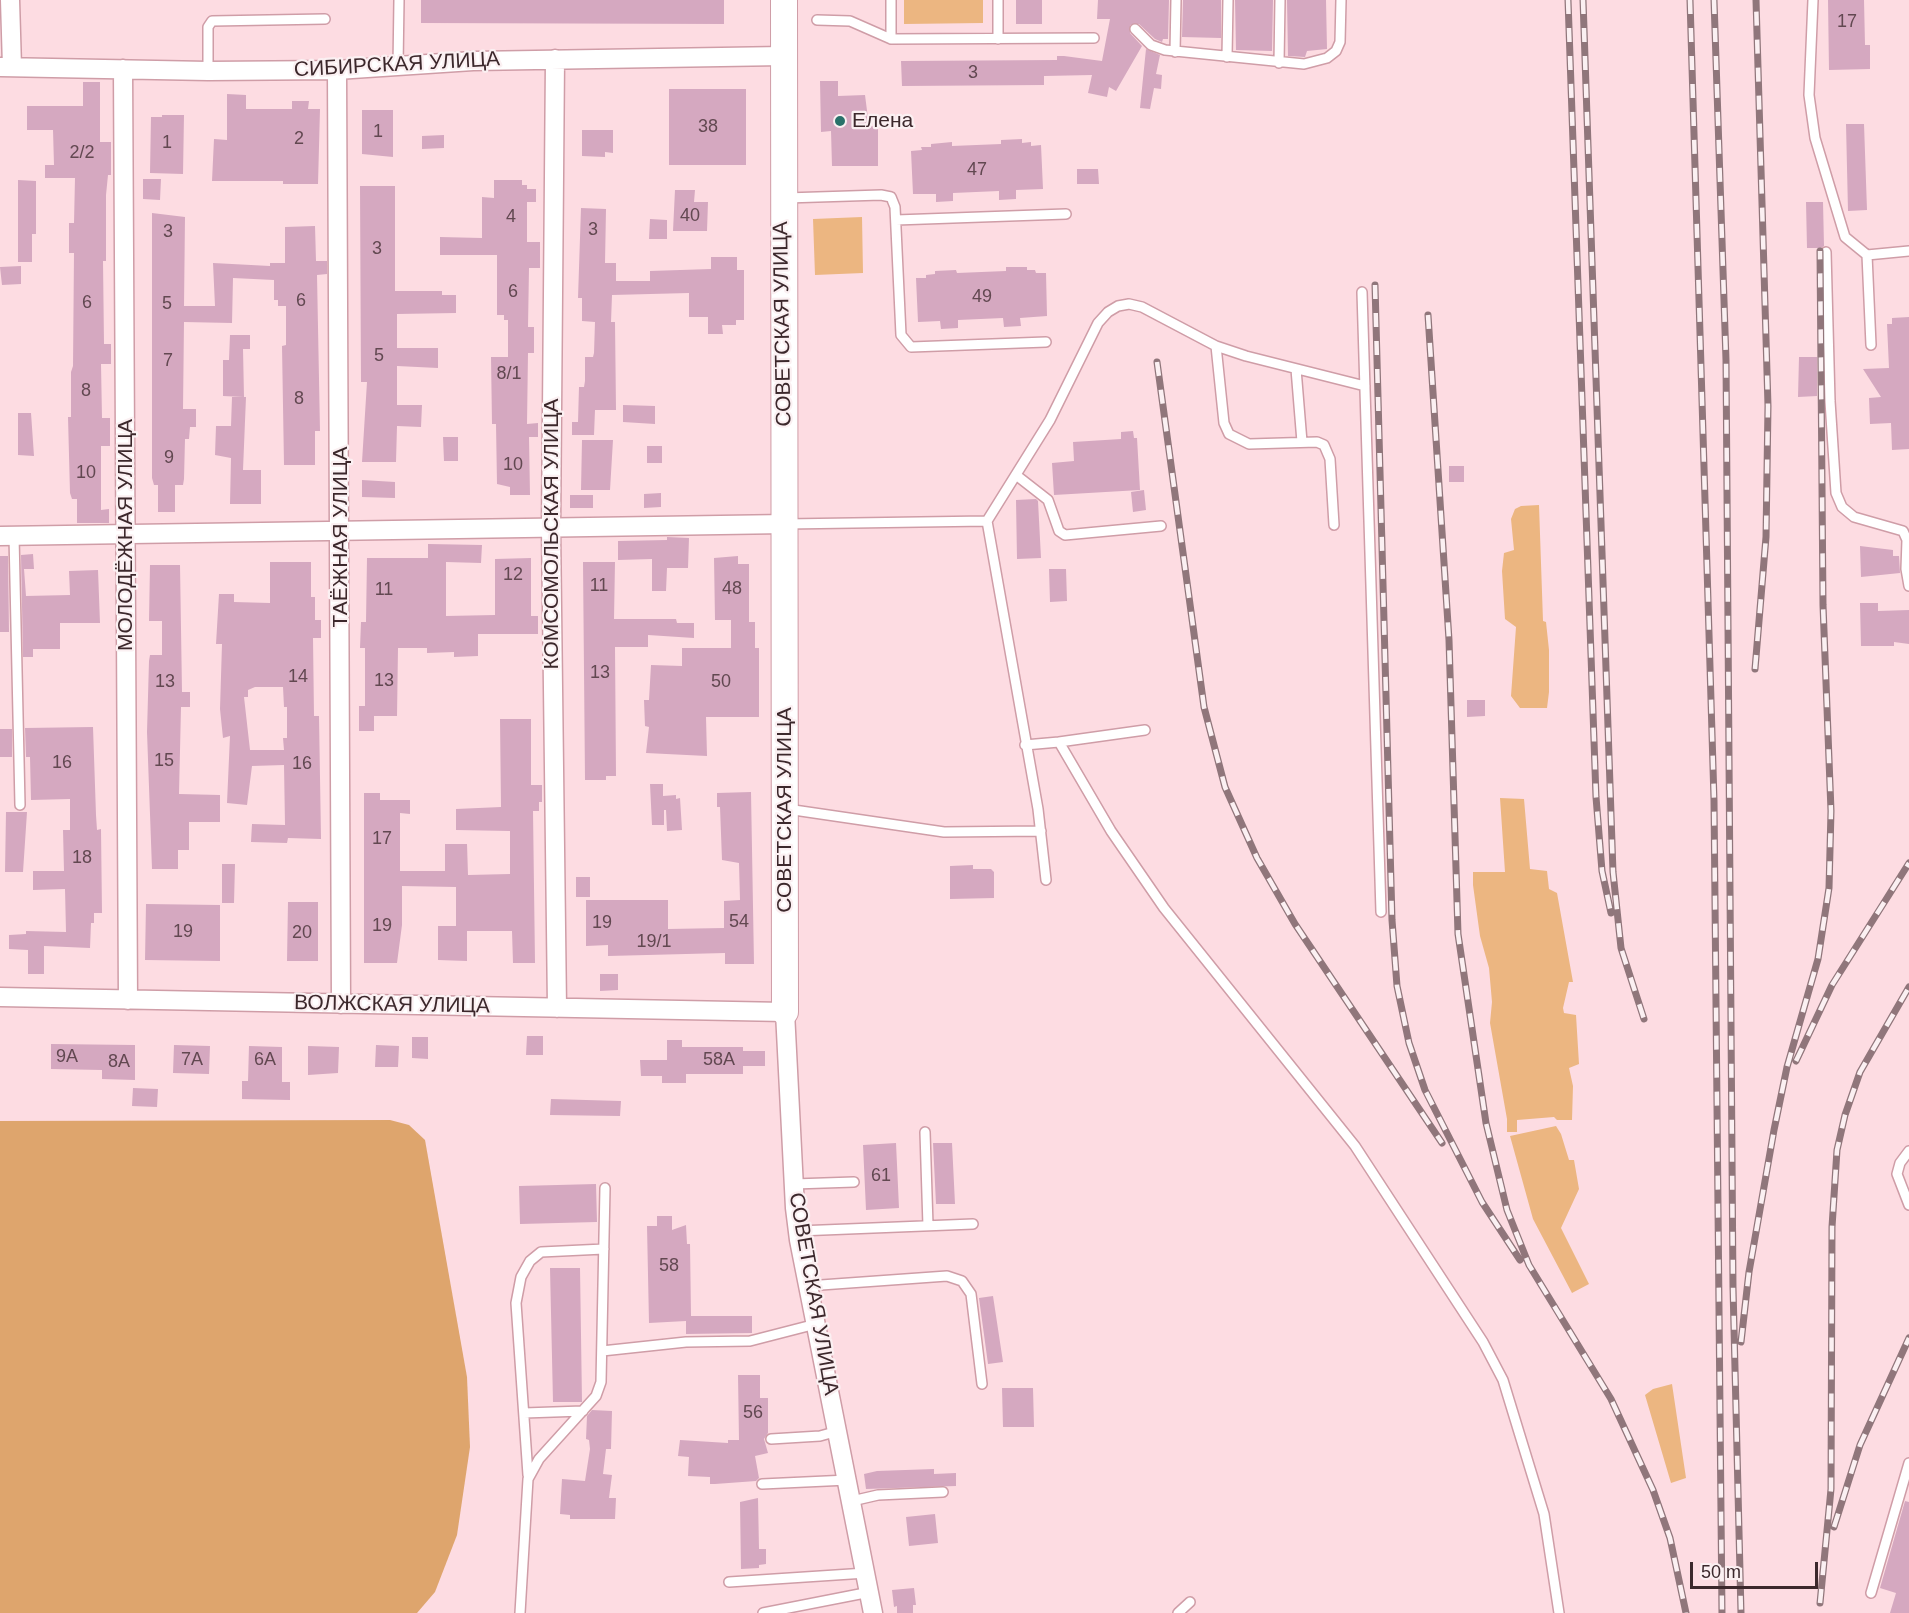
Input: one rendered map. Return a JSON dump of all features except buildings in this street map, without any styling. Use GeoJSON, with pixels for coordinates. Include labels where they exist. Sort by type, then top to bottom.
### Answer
{"type":"FeatureCollection","features":[{"type":"Feature","properties":{"kind":"street","name":"СИБИРСКАЯ УЛИЦА"},"geometry":{"type":"LineString","coordinates":[[10,0],[6,67],[208,71],[337,70],[369,64],[398,66],[555,59],[783,56]]}},
{"type":"Feature","properties":{"kind":"street","name":"СОВЕТСКАЯ УЛИЦА"},"geometry":{"type":"LineString","coordinates":[[788,13],[783,56],[782,198],[786,524],[785,1012],[794,1184],[798,1231],[807,1286],[848,1480],[873,1613]]}},
{"type":"Feature","properties":{"kind":"street","name":"КОМСОМОЛЬСКАЯ УЛИЦА"},"geometry":{"type":"LineString","coordinates":[[555,59],[551,528],[557,1008]]}},
{"type":"Feature","properties":{"kind":"street","name":"МОЛОДЁЖНАЯ УЛИЦА"},"geometry":{"type":"LineString","coordinates":[[123,69],[128,1000]]}},
{"type":"Feature","properties":{"kind":"street","name":"ТАЁЖНАЯ УЛИЦА"},"geometry":{"type":"LineString","coordinates":[[337,70],[341,530],[341,1004]]}},
{"type":"Feature","properties":{"kind":"street"},"geometry":{"type":"LineString","coordinates":[[7,536],[786,524]]}},
{"type":"Feature","properties":{"kind":"street","name":"ВОЛЖСКАЯ УЛИЦА"},"geometry":{"type":"LineString","coordinates":[[0,998],[785,1012]]}},
{"type":"Feature","properties":{"kind":"lane"},"geometry":{"type":"LineString","coordinates":[[398,66],[399,0]]}},
{"type":"Feature","properties":{"kind":"lane"},"geometry":{"type":"LineString","coordinates":[[891,0],[891,39]]}},
{"type":"Feature","properties":{"kind":"lane"},"geometry":{"type":"LineString","coordinates":[[998,0],[998,39]]}},
{"type":"Feature","properties":{"kind":"lane"},"geometry":{"type":"LineString","coordinates":[[1175,52],[1176,0]]}},
{"type":"Feature","properties":{"kind":"lane"},"geometry":{"type":"LineString","coordinates":[[1227,0],[1227,57]]}},
{"type":"Feature","properties":{"kind":"lane"},"geometry":{"type":"LineString","coordinates":[[1279,63],[1280,0]]}},
{"type":"Feature","properties":{"kind":"lane"},"geometry":{"type":"LineString","coordinates":[[1135,29],[1152,45],[1175,52],[1304,64],[1327,58],[1336,51],[1340,42],[1341,0]]}},
{"type":"Feature","properties":{"kind":"lane"},"geometry":{"type":"LineString","coordinates":[[1813,0],[1809,94],[1815,138],[1845,237],[1867,255],[1909,251]]}},
{"type":"Feature","properties":{"kind":"lane"},"geometry":{"type":"LineString","coordinates":[[208,71],[208,27],[212,21],[325,19]]}},
{"type":"Feature","properties":{"kind":"lane"},"geometry":{"type":"LineString","coordinates":[[817,20],[850,21],[891,39],[1094,38]]}},
{"type":"Feature","properties":{"kind":"lane"},"geometry":{"type":"LineString","coordinates":[[782,198],[886,195],[894,202],[901,335],[906,344],[916,348],[1046,342]]}},
{"type":"Feature","properties":{"kind":"lane"},"geometry":{"type":"LineString","coordinates":[[896,220],[1066,214]]}},
{"type":"Feature","properties":{"kind":"lane"},"geometry":{"type":"LineString","coordinates":[[1826,252],[1830,402],[1836,494],[1842,507],[1854,517],[1903,531],[1907,540],[1906,569],[1909,586]]}},
{"type":"Feature","properties":{"kind":"lane"},"geometry":{"type":"LineString","coordinates":[[1867,255],[1871,345]]}},
{"type":"Feature","properties":{"kind":"lane"},"geometry":{"type":"LineString","coordinates":[[1362,292],[1381,912]]}},
{"type":"Feature","properties":{"kind":"lane"},"geometry":{"type":"LineString","coordinates":[[1046,880],[1041,831],[987,521],[1050,420],[1098,323],[1108,312],[1129,304],[1142,307],[1216,346],[1365,386]]}},
{"type":"Feature","properties":{"kind":"lane"},"geometry":{"type":"LineString","coordinates":[[1216,346],[1224,423],[1229,434],[1249,444],[1317,442],[1324,445],[1329,451],[1334,525]]}},
{"type":"Feature","properties":{"kind":"lane"},"geometry":{"type":"LineString","coordinates":[[1296,369],[1302,442]]}},
{"type":"Feature","properties":{"kind":"lane"},"geometry":{"type":"LineString","coordinates":[[1016,475],[1048,500],[1059,531],[1065,535],[1161,526]]}},
{"type":"Feature","properties":{"kind":"lane"},"geometry":{"type":"LineString","coordinates":[[786,524],[987,521]]}},
{"type":"Feature","properties":{"kind":"lane"},"geometry":{"type":"LineString","coordinates":[[7,536],[20,805]]}},
{"type":"Feature","properties":{"kind":"lane"},"geometry":{"type":"LineString","coordinates":[[1025,745],[1145,730]]}},
{"type":"Feature","properties":{"kind":"lane"},"geometry":{"type":"LineString","coordinates":[[1059,742],[1111,831],[1164,908],[1355,1146],[1494,1361],[1509,1399],[1544,1514],[1559,1613]]}},
{"type":"Feature","properties":{"kind":"lane"},"geometry":{"type":"LineString","coordinates":[[785,809],[944,832],[1041,831]]}},
{"type":"Feature","properties":{"kind":"lane"},"geometry":{"type":"LineString","coordinates":[[925,1132],[928,1226]]}},
{"type":"Feature","properties":{"kind":"lane"},"geometry":{"type":"LineString","coordinates":[[1909,1151],[1900,1163],[1898,1174],[1909,1205]]}},
{"type":"Feature","properties":{"kind":"lane"},"geometry":{"type":"LineString","coordinates":[[794,1184],[854,1182]]}},
{"type":"Feature","properties":{"kind":"lane"},"geometry":{"type":"LineString","coordinates":[[528,1479],[539,1459],[600,1389],[605,1188]]}},
{"type":"Feature","properties":{"kind":"lane"},"geometry":{"type":"LineString","coordinates":[[798,1231],[974,1224]]}},
{"type":"Feature","properties":{"kind":"lane"},"geometry":{"type":"LineString","coordinates":[[520,1613],[528,1479],[516,1303],[521,1276],[530,1261],[541,1252],[604,1249]]}},
{"type":"Feature","properties":{"kind":"lane"},"geometry":{"type":"LineString","coordinates":[[807,1286],[947,1276],[962,1281],[971,1294],[982,1384]]}},
{"type":"Feature","properties":{"kind":"lane"},"geometry":{"type":"LineString","coordinates":[[602,1351],[686,1342],[750,1341],[816,1324]]}},
{"type":"Feature","properties":{"kind":"lane"},"geometry":{"type":"LineString","coordinates":[[524,1413],[583,1411]]}},
{"type":"Feature","properties":{"kind":"lane"},"geometry":{"type":"LineString","coordinates":[[771,1439],[820,1436],[838,1431]]}},
{"type":"Feature","properties":{"kind":"lane"},"geometry":{"type":"LineString","coordinates":[[1871,1593],[1909,1463]]}},
{"type":"Feature","properties":{"kind":"lane"},"geometry":{"type":"LineString","coordinates":[[762,1484],[848,1480]]}},
{"type":"Feature","properties":{"kind":"lane"},"geometry":{"type":"LineString","coordinates":[[852,1501],[878,1496],[943,1492]]}},
{"type":"Feature","properties":{"kind":"lane"},"geometry":{"type":"LineString","coordinates":[[729,1582],[866,1573]]}},
{"type":"Feature","properties":{"kind":"lane"},"geometry":{"type":"LineString","coordinates":[[763,1613],[870,1592]]}},
{"type":"Feature","properties":{"kind":"lane"},"geometry":{"type":"LineString","coordinates":[[1178,1613],[1190,1602]]}},
{"type":"Feature","properties":{"kind":"shaded area"},"geometry":{"type":"Polygon","coordinates":[[[904,0],[983,0],[983,23],[904,24],[904,0]]]}},
{"type":"Feature","properties":{"kind":"shaded area"},"geometry":{"type":"Polygon","coordinates":[[[862,217],[863,273],[815,275],[813,219],[862,217]]]}},
{"type":"Feature","properties":{"kind":"shaded area"},"geometry":{"type":"Polygon","coordinates":[[[1539,505],[1543,621],[1546,622],[1549,650],[1549,692],[1547,708],[1520,708],[1511,696],[1516,627],[1505,619],[1502,571],[1504,553],[1514,550],[1511,519],[1515,509],[1521,506],[1539,505]]]}},
{"type":"Feature","properties":{"kind":"shaded area"},"geometry":{"type":"Polygon","coordinates":[[[1500,798],[1524,799],[1530,869],[1547,871],[1549,889],[1557,893],[1573,982],[1569,982],[1563,1008],[1564,1013],[1576,1015],[1579,1064],[1569,1068],[1573,1086],[1572,1120],[1557,1120],[1554,1117],[1517,1120],[1517,1132],[1507,1132],[1507,1119],[1490,1023],[1492,1002],[1489,968],[1480,936],[1473,885],[1473,872],[1505,872],[1500,798]]]}},
{"type":"Feature","properties":{"kind":"shaded area"},"geometry":{"type":"Polygon","coordinates":[[[390,1120],[409,1125],[425,1140],[467,1377],[470,1447],[457,1535],[435,1592],[417,1613],[0,1613],[0,1121],[390,1120]]]}},
{"type":"Feature","properties":{"kind":"shaded area"},"geometry":{"type":"Polygon","coordinates":[[[1556,1126],[1561,1134],[1569,1160],[1574,1160],[1579,1189],[1561,1228],[1589,1284],[1572,1293],[1533,1219],[1510,1136],[1556,1126]]]}},
{"type":"Feature","properties":{"kind":"shaded area"},"geometry":{"type":"Polygon","coordinates":[[[1672,1384],[1686,1478],[1671,1483],[1645,1395],[1653,1389],[1672,1384]]]}},
{"type":"Feature","properties":{"kind":"railway"},"geometry":{"type":"LineString","coordinates":[[1568,0],[1596,797],[1602,871],[1611,913]]}},
{"type":"Feature","properties":{"kind":"railway"},"geometry":{"type":"LineString","coordinates":[[1583,0],[1613,872],[1621,948],[1644,1019]]}},
{"type":"Feature","properties":{"kind":"railway"},"geometry":{"type":"LineString","coordinates":[[1690,0],[1714,800],[1722,1613]]}},
{"type":"Feature","properties":{"kind":"railway"},"geometry":{"type":"LineString","coordinates":[[1714,0],[1726,360],[1733,1287],[1741,1613]]}},
{"type":"Feature","properties":{"kind":"railway"},"geometry":{"type":"LineString","coordinates":[[1755,669],[1766,537],[1768,406],[1756,0]]}},
{"type":"Feature","properties":{"kind":"railway"},"geometry":{"type":"LineString","coordinates":[[1741,1342],[1749,1272],[1774,1130],[1787,1067],[1818,959],[1829,888],[1831,811],[1823,605],[1820,251]]}},
{"type":"Feature","properties":{"kind":"railway"},"geometry":{"type":"LineString","coordinates":[[1375,285],[1392,920],[1397,986],[1409,1043],[1425,1090],[1482,1202],[1520,1260]]}},
{"type":"Feature","properties":{"kind":"railway"},"geometry":{"type":"LineString","coordinates":[[1428,315],[1449,640],[1458,934],[1486,1123],[1507,1210],[1529,1265],[1611,1399],[1653,1490],[1670,1538],[1686,1613]]}},
{"type":"Feature","properties":{"kind":"railway"},"geometry":{"type":"LineString","coordinates":[[1157,362],[1204,707],[1225,787],[1257,858],[1295,924],[1442,1143]]}},
{"type":"Feature","properties":{"kind":"railway"},"geometry":{"type":"LineString","coordinates":[[1796,1061],[1832,985],[1909,863]]}},
{"type":"Feature","properties":{"kind":"railway"},"geometry":{"type":"LineString","coordinates":[[1820,1603],[1831,1489],[1832,1227],[1837,1150],[1845,1115],[1860,1072],[1909,987]]}},
{"type":"Feature","properties":{"kind":"railway"},"geometry":{"type":"LineString","coordinates":[[1834,1527],[1860,1445],[1909,1338]]}},
{"type":"Feature","properties":{"kind":"place","name":"Елена"},"geometry":{"type":"Point","coordinates":[840,121]}}]}
